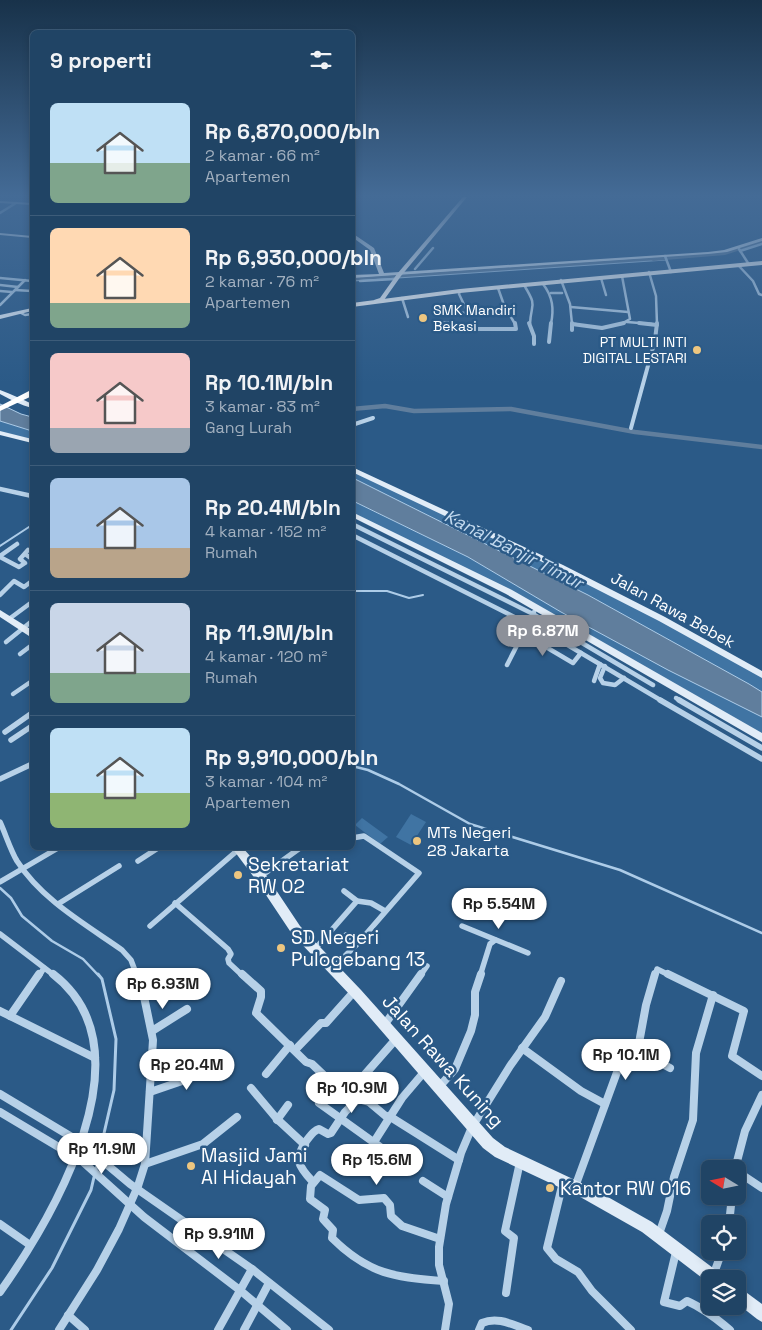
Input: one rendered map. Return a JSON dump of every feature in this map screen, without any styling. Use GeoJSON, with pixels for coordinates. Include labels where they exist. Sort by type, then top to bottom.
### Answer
{"type":"FeatureCollection","features":[{"type":"Feature","properties":{"kind":"highway"},"geometry":{"type":"LineString","coordinates":[[737,265],[762,263]]}},
{"type":"Feature","properties":{"kind":"highway"},"geometry":{"type":"LineString","coordinates":[[495,288],[762,263]]}},
{"type":"Feature","properties":{"kind":"highway"},"geometry":{"type":"LineString","coordinates":[[379,300],[649,273]]}},
{"type":"Feature","properties":{"kind":"highway"},"geometry":{"type":"LineString","coordinates":[[355,304],[480,289]]}},
{"type":"Feature","properties":{"kind":"highway"},"geometry":{"type":"LineString","coordinates":[[0,410],[30,396]]}},
{"type":"Feature","properties":{"kind":"main road"},"geometry":{"type":"LineString","coordinates":[[379,300],[413,259]]}},
{"type":"Feature","properties":{"kind":"street"},"geometry":{"type":"LineString","coordinates":[[374,259],[378,277]]}},
{"type":"Feature","properties":{"kind":"street"},"geometry":{"type":"LineString","coordinates":[[415,269],[424,259]]}},
{"type":"Feature","properties":{"kind":"street"},"geometry":{"type":"LineString","coordinates":[[355,276],[398,276],[646,259]]}},
{"type":"Feature","properties":{"kind":"street"},"geometry":{"type":"LineString","coordinates":[[666,259],[671,271]]}},
{"type":"Feature","properties":{"kind":"street"},"geometry":{"type":"LineString","coordinates":[[745,259],[748,263]]}},
{"type":"Feature","properties":{"kind":"street"},"geometry":{"type":"LineString","coordinates":[[737,265],[752,280],[762,295]]}},
{"type":"Feature","properties":{"kind":"street"},"geometry":{"type":"LineString","coordinates":[[631,428],[655,340],[657,325],[654,285],[649,273]]}},
{"type":"Feature","properties":{"kind":"street"},"geometry":{"type":"LineString","coordinates":[[622,276],[630,320],[627,322]]}},
{"type":"Feature","properties":{"kind":"street"},"geometry":{"type":"LineString","coordinates":[[360,281],[378,277]]}},
{"type":"Feature","properties":{"kind":"street"},"geometry":{"type":"LineString","coordinates":[[0,278],[30,281]]}},
{"type":"Feature","properties":{"kind":"street"},"geometry":{"type":"LineString","coordinates":[[601,278],[606,295]]}},
{"type":"Feature","properties":{"kind":"street"},"geometry":{"type":"LineString","coordinates":[[0,305],[25,280]]}},
{"type":"Feature","properties":{"kind":"street"},"geometry":{"type":"LineString","coordinates":[[561,281],[568,292],[572,330]]}},
{"type":"Feature","properties":{"kind":"street"},"geometry":{"type":"LineString","coordinates":[[543,284],[551,293],[554,307],[550,342]]}},
{"type":"Feature","properties":{"kind":"street"},"geometry":{"type":"LineString","coordinates":[[0,285],[18,287]]}},
{"type":"Feature","properties":{"kind":"street"},"geometry":{"type":"LineString","coordinates":[[524,285],[532,298],[534,306],[530,323],[534,344]]}},
{"type":"Feature","properties":{"kind":"street"},"geometry":{"type":"LineString","coordinates":[[437,323],[454,324],[456,329],[516,329],[515,322],[495,288]]}},
{"type":"Feature","properties":{"kind":"street"},"geometry":{"type":"LineString","coordinates":[[0,291],[30,291]]}},
{"type":"Feature","properties":{"kind":"street"},"geometry":{"type":"LineString","coordinates":[[460,291],[458,294],[468,313]]}},
{"type":"Feature","properties":{"kind":"street"},"geometry":{"type":"LineString","coordinates":[[551,293],[562,293]]}},
{"type":"Feature","properties":{"kind":"street"},"geometry":{"type":"LineString","coordinates":[[402,298],[408,317]]}},
{"type":"Feature","properties":{"kind":"street"},"geometry":{"type":"LineString","coordinates":[[571,307],[628,312]]}},
{"type":"Feature","properties":{"kind":"street"},"geometry":{"type":"LineString","coordinates":[[22,314],[30,311]]}},
{"type":"Feature","properties":{"kind":"street"},"geometry":{"type":"LineString","coordinates":[[452,312],[508,312]]}},
{"type":"Feature","properties":{"kind":"street"},"geometry":{"type":"LineString","coordinates":[[0,317],[30,314]]}},
{"type":"Feature","properties":{"kind":"street"},"geometry":{"type":"LineString","coordinates":[[572,324],[612,327],[627,322],[657,325]]}},
{"type":"Feature","properties":{"kind":"street"},"geometry":{"type":"LineString","coordinates":[[0,392],[17,402],[30,405]]}},
{"type":"Feature","properties":{"kind":"street"},"geometry":{"type":"LineString","coordinates":[[355,424],[373,418]]}},
{"type":"Feature","properties":{"kind":"street"},"geometry":{"type":"LineString","coordinates":[[0,433],[30,440]]}},
{"type":"Feature","properties":{"kind":"street","name":"Jalan Rawa Bebek"},"geometry":{"type":"LineString","coordinates":[[355,470],[606,588],[689,632],[762,675]]}},
{"type":"Feature","properties":{"kind":"street"},"geometry":{"type":"LineString","coordinates":[[0,489],[30,496]]}},
{"type":"Feature","properties":{"kind":"street"},"geometry":{"type":"LineString","coordinates":[[355,515],[509,592],[535,611],[653,685]]}},
{"type":"Feature","properties":{"kind":"street"},"geometry":{"type":"LineString","coordinates":[[355,525],[535,611],[762,738]]}},
{"type":"Feature","properties":{"kind":"street"},"geometry":{"type":"LineString","coordinates":[[355,537],[582,653],[717,735],[762,760]]}},
{"type":"Feature","properties":{"kind":"street"},"geometry":{"type":"LineString","coordinates":[[17,544],[0,556],[18,567],[25,563],[20,558],[26,552],[30,557]]}},
{"type":"Feature","properties":{"kind":"street"},"geometry":{"type":"LineString","coordinates":[[0,595],[14,581],[24,586],[30,582]]}},
{"type":"Feature","properties":{"kind":"street"},"geometry":{"type":"LineString","coordinates":[[9,619],[30,603]]}},
{"type":"Feature","properties":{"kind":"street"},"geometry":{"type":"LineString","coordinates":[[508,665],[535,611]]}},
{"type":"Feature","properties":{"kind":"street"},"geometry":{"type":"LineString","coordinates":[[0,613],[30,633]]}},
{"type":"Feature","properties":{"kind":"street"},"geometry":{"type":"LineString","coordinates":[[6,642],[30,623]]}},
{"type":"Feature","properties":{"kind":"street"},"geometry":{"type":"LineString","coordinates":[[524,634],[573,663],[582,653]]}},
{"type":"Feature","properties":{"kind":"street"},"geometry":{"type":"LineString","coordinates":[[550,650],[558,640]]}},
{"type":"Feature","properties":{"kind":"street"},"geometry":{"type":"LineString","coordinates":[[20,654],[30,646]]}},
{"type":"Feature","properties":{"kind":"street"},"geometry":{"type":"LineString","coordinates":[[602,665],[600,678],[604,683],[615,685],[624,678]]}},
{"type":"Feature","properties":{"kind":"street"},"geometry":{"type":"LineString","coordinates":[[594,681],[602,665]]}},
{"type":"Feature","properties":{"kind":"street"},"geometry":{"type":"LineString","coordinates":[[12,694],[30,683]]}},
{"type":"Feature","properties":{"kind":"street"},"geometry":{"type":"LineString","coordinates":[[676,698],[762,748]]}},
{"type":"Feature","properties":{"kind":"street"},"geometry":{"type":"LineString","coordinates":[[5,732],[30,714]]}},
{"type":"Feature","properties":{"kind":"street"},"geometry":{"type":"LineString","coordinates":[[717,735],[724,726]]}},
{"type":"Feature","properties":{"kind":"street"},"geometry":{"type":"LineString","coordinates":[[11,740],[30,727]]}},
{"type":"Feature","properties":{"kind":"street"},"geometry":{"type":"LineString","coordinates":[[0,779],[30,765]]}},
{"type":"Feature","properties":{"kind":"street"},"geometry":{"type":"LineString","coordinates":[[0,822],[22,869],[40,890],[117,945],[128,955],[142,987],[154,1040],[145,1164],[134,1187],[131,1206],[117,1235],[59,1330]]}},
{"type":"Feature","properties":{"kind":"street"},"geometry":{"type":"LineString","coordinates":[[332,968],[356,945],[419,873],[364,836],[355,837]]}},
{"type":"Feature","properties":{"kind":"street"},"geometry":{"type":"LineString","coordinates":[[0,882],[55,850]]}},
{"type":"Feature","properties":{"kind":"street"},"geometry":{"type":"LineString","coordinates":[[138,861],[154,850]]}},
{"type":"Feature","properties":{"kind":"street"},"geometry":{"type":"LineString","coordinates":[[150,926],[236,850]]}},
{"type":"Feature","properties":{"kind":"street","name":"Jalan Rawa Kuning"},"geometry":{"type":"LineString","coordinates":[[240,850],[260,876],[288,920],[358,994],[488,1143],[520,1161],[569,1184],[647,1227],[704,1270]]}},
{"type":"Feature","properties":{"kind":"street"},"geometry":{"type":"LineString","coordinates":[[260,876],[297,850]]}},
{"type":"Feature","properties":{"kind":"street"},"geometry":{"type":"LineString","coordinates":[[58,904],[119,866]]}},
{"type":"Feature","properties":{"kind":"street"},"geometry":{"type":"LineString","coordinates":[[344,891],[357,901],[371,903],[386,911]]}},
{"type":"Feature","properties":{"kind":"street"},"geometry":{"type":"LineString","coordinates":[[314,949],[357,901]]}},
{"type":"Feature","properties":{"kind":"street"},"geometry":{"type":"LineString","coordinates":[[175,903],[228,949],[231,954],[228,959],[229,963],[261,992],[262,998],[256,1011],[260,1017],[306,1062],[312,1064],[356,1100],[366,1100],[389,1117],[459,1160]]}},
{"type":"Feature","properties":{"kind":"street"},"geometry":{"type":"LineString","coordinates":[[462,926],[528,953]]}},
{"type":"Feature","properties":{"kind":"street"},"geometry":{"type":"LineString","coordinates":[[0,934],[63,982],[84,1010],[91,1029],[95,1058],[93,1095],[80,1142],[78,1158],[30,1245],[0,1292]]}},
{"type":"Feature","properties":{"kind":"street"},"geometry":{"type":"LineString","coordinates":[[346,935],[356,945]]}},
{"type":"Feature","properties":{"kind":"street"},"geometry":{"type":"LineString","coordinates":[[439,1087],[455,1068],[471,1031],[475,1015],[476,986],[490,944],[495,940]]}},
{"type":"Feature","properties":{"kind":"street"},"geometry":{"type":"LineString","coordinates":[[384,1025],[427,966]]}},
{"type":"Feature","properties":{"kind":"street"},"geometry":{"type":"LineString","coordinates":[[10,1016],[44,968]]}},
{"type":"Feature","properties":{"kind":"street"},"geometry":{"type":"LineString","coordinates":[[631,1330],[620,1316],[590,1290],[586,1280],[577,1271],[553,1256],[547,1248],[569,1184],[605,1104],[620,1064],[627,1053],[638,1046],[646,1005],[657,969],[744,1011],[732,1056],[762,1076]]}},
{"type":"Feature","properties":{"kind":"street"},"geometry":{"type":"LineString","coordinates":[[445,1330],[449,1304],[438,1258],[448,1197],[459,1160],[472,1126],[545,1016],[561,981]]}},
{"type":"Feature","properties":{"kind":"street"},"geometry":{"type":"LineString","coordinates":[[266,1074],[321,1023],[326,1023],[350,996],[358,994]]}},
{"type":"Feature","properties":{"kind":"street"},"geometry":{"type":"LineString","coordinates":[[658,1236],[667,1211],[674,1177],[693,1120],[696,1053],[713,995]]}},
{"type":"Feature","properties":{"kind":"street"},"geometry":{"type":"LineString","coordinates":[[152,1031],[187,1009]]}},
{"type":"Feature","properties":{"kind":"street"},"geometry":{"type":"LineString","coordinates":[[0,1011],[95,1058]]}},
{"type":"Feature","properties":{"kind":"street"},"geometry":{"type":"LineString","coordinates":[[314,1182],[302,1171],[298,1164],[299,1155],[314,1131],[319,1129],[330,1134],[361,1092],[360,1080],[396,1038]]}},
{"type":"Feature","properties":{"kind":"street"},"geometry":{"type":"LineString","coordinates":[[522,1048],[574,1086],[605,1104]]}},
{"type":"Feature","properties":{"kind":"street"},"geometry":{"type":"LineString","coordinates":[[633,1048],[670,1068]]}},
{"type":"Feature","properties":{"kind":"street"},"geometry":{"type":"LineString","coordinates":[[150,1092],[184,1080],[208,1060]]}},
{"type":"Feature","properties":{"kind":"street"},"geometry":{"type":"LineString","coordinates":[[374,1142],[402,1098],[426,1071]]}},
{"type":"Feature","properties":{"kind":"street"},"geometry":{"type":"LineString","coordinates":[[251,1088],[262,1098],[277,1120],[305,1145]]}},
{"type":"Feature","properties":{"kind":"street"},"geometry":{"type":"LineString","coordinates":[[0,1094],[80,1142],[134,1187],[252,1269],[329,1330]]}},
{"type":"Feature","properties":{"kind":"street"},"geometry":{"type":"LineString","coordinates":[[738,1160],[739,1150],[752,1115],[762,1095]]}},
{"type":"Feature","properties":{"kind":"street"},"geometry":{"type":"LineString","coordinates":[[318,1103],[390,1154]]}},
{"type":"Feature","properties":{"kind":"street"},"geometry":{"type":"LineString","coordinates":[[277,1120],[288,1105]]}},
{"type":"Feature","properties":{"kind":"street"},"geometry":{"type":"LineString","coordinates":[[0,1112],[78,1158],[131,1206],[258,1305],[287,1330]]}},
{"type":"Feature","properties":{"kind":"street"},"geometry":{"type":"LineString","coordinates":[[145,1164],[203,1144],[237,1117]]}},
{"type":"Feature","properties":{"kind":"street"},"geometry":{"type":"LineString","coordinates":[[506,1294],[514,1238],[505,1231],[520,1161]]}},
{"type":"Feature","properties":{"kind":"street"},"geometry":{"type":"LineString","coordinates":[[440,1239],[402,1226],[391,1216],[390,1205],[384,1198],[359,1200],[320,1176],[314,1182],[309,1193],[310,1200],[325,1210],[323,1220],[333,1230],[332,1238],[348,1253],[368,1265],[402,1278],[444,1281]]}},
{"type":"Feature","properties":{"kind":"street"},"geometry":{"type":"LineString","coordinates":[[746,1177],[762,1188]]}},
{"type":"Feature","properties":{"kind":"street"},"geometry":{"type":"LineString","coordinates":[[423,1181],[448,1197]]}},
{"type":"Feature","properties":{"kind":"street"},"geometry":{"type":"LineString","coordinates":[[0,1224],[30,1245]]}},
{"type":"Feature","properties":{"kind":"street"},"geometry":{"type":"LineString","coordinates":[[677,1250],[664,1302],[676,1306],[680,1306],[686,1301],[694,1304],[703,1308],[730,1330]]}},
{"type":"Feature","properties":{"kind":"street"},"geometry":{"type":"LineString","coordinates":[[218,1330],[252,1269]]}},
{"type":"Feature","properties":{"kind":"street"},"geometry":{"type":"LineString","coordinates":[[244,1330],[269,1283]]}},
{"type":"Feature","properties":{"kind":"street"},"geometry":{"type":"LineString","coordinates":[[746,1300],[761,1308]]}},
{"type":"Feature","properties":{"kind":"street"},"geometry":{"type":"LineString","coordinates":[[68,1316],[85,1330]]}},
{"type":"Feature","properties":{"kind":"street"},"geometry":{"type":"LineString","coordinates":[[479,1330],[482,1323],[488,1320],[502,1321],[528,1330]]}},
{"type":"Feature","properties":{"kind":"shaded area"},"geometry":{"type":"Polygon","coordinates":[[[619,259],[666,260],[355,281],[355,277],[619,259]]]}},
{"type":"Feature","properties":{"kind":"shaded area"},"geometry":{"type":"Polygon","coordinates":[[[0,404],[30,416],[30,430],[0,421],[0,404]]]}},
{"type":"Feature","properties":{"kind":"shaded area"},"geometry":{"type":"Polygon","coordinates":[[[0,421],[30,430],[30,440],[0,433],[0,421]]]}},
{"type":"Feature","properties":{"kind":"shaded area"},"geometry":{"type":"Polygon","coordinates":[[[355,470],[582,577],[762,675],[762,692],[592,597],[355,479],[355,470]]]}},
{"type":"Feature","properties":{"kind":"shaded area"},"geometry":{"type":"Polygon","coordinates":[[[355,479],[588,595],[749,684],[762,692],[762,717],[668,670],[561,612],[468,557],[355,502],[355,479]]]}},
{"type":"Feature","properties":{"kind":"shaded area"},"geometry":{"type":"Polygon","coordinates":[[[355,502],[468,557],[534,596],[762,717],[762,738],[557,619],[355,515],[355,502]]]}},
{"type":"Feature","properties":{"kind":"shaded area"},"geometry":{"type":"Polygon","coordinates":[[[411,814],[426,822],[411,845],[396,837],[411,814]]]}},
{"type":"Feature","properties":{"kind":"shaded area"},"geometry":{"type":"Polygon","coordinates":[[[362,818],[388,837],[380,844],[355,825],[362,818]]]}},
{"type":"Feature","properties":{"kind":"waterway"},"geometry":{"type":"LineString","coordinates":[[355,409],[385,406],[414,411],[511,409],[635,432],[762,447]]}},
{"type":"Feature","properties":{"kind":"waterway"},"geometry":{"type":"LineString","coordinates":[[0,546],[30,526]]}},
{"type":"Feature","properties":{"kind":"waterway"},"geometry":{"type":"LineString","coordinates":[[355,591],[387,591],[409,598],[423,595]]}},
{"type":"Feature","properties":{"kind":"waterway"},"geometry":{"type":"LineString","coordinates":[[355,767],[368,770],[399,784],[470,824],[620,870],[762,933]]}},
{"type":"Feature","properties":{"kind":"waterway"},"geometry":{"type":"LineString","coordinates":[[0,888],[11,898],[22,916],[52,941],[83,959],[99,976]]}},
{"type":"Feature","properties":{"kind":"waterway"},"geometry":{"type":"LineString","coordinates":[[98,974],[102,979],[116,1039],[114,1090],[99,1155]]}},
{"type":"Feature","properties":{"kind":"waterway"},"geometry":{"type":"LineString","coordinates":[[96,1170],[98,1160]]}},
{"type":"Feature","properties":{"kind":"waterway"},"geometry":{"type":"LineString","coordinates":[[11,1330],[52,1268],[91,1190],[94,1177]]}},
{"type":"Feature","properties":{"kind":"place","name":"SMK Mandiri Bekasi"},"geometry":{"type":"Point","coordinates":[423,318]}},
{"type":"Feature","properties":{"kind":"place","name":"PT MULTI INTI DIGITAL LESTARI"},"geometry":{"type":"Point","coordinates":[697,350]}},
{"type":"Feature","properties":{"kind":"place","name":"MTs Negeri 28 Jakarta"},"geometry":{"type":"Point","coordinates":[417,841]}},
{"type":"Feature","properties":{"kind":"place","name":"Sekretariat RW 02"},"geometry":{"type":"Point","coordinates":[238,875]}},
{"type":"Feature","properties":{"kind":"place","name":"SD Negeri Pulogebang 13"},"geometry":{"type":"Point","coordinates":[281,948]}},
{"type":"Feature","properties":{"kind":"place","name":"Masjid Jami Al Hidayah"},"geometry":{"type":"Point","coordinates":[191,1166]}},
{"type":"Feature","properties":{"kind":"place","name":"Kantor RW 016"},"geometry":{"type":"Point","coordinates":[550,1188]}},
{"type":"Feature","properties":{"kind":"water label","name":"Kanal Banjir Timur"},"geometry":{"type":"Point","coordinates":[514,549]}}]}
